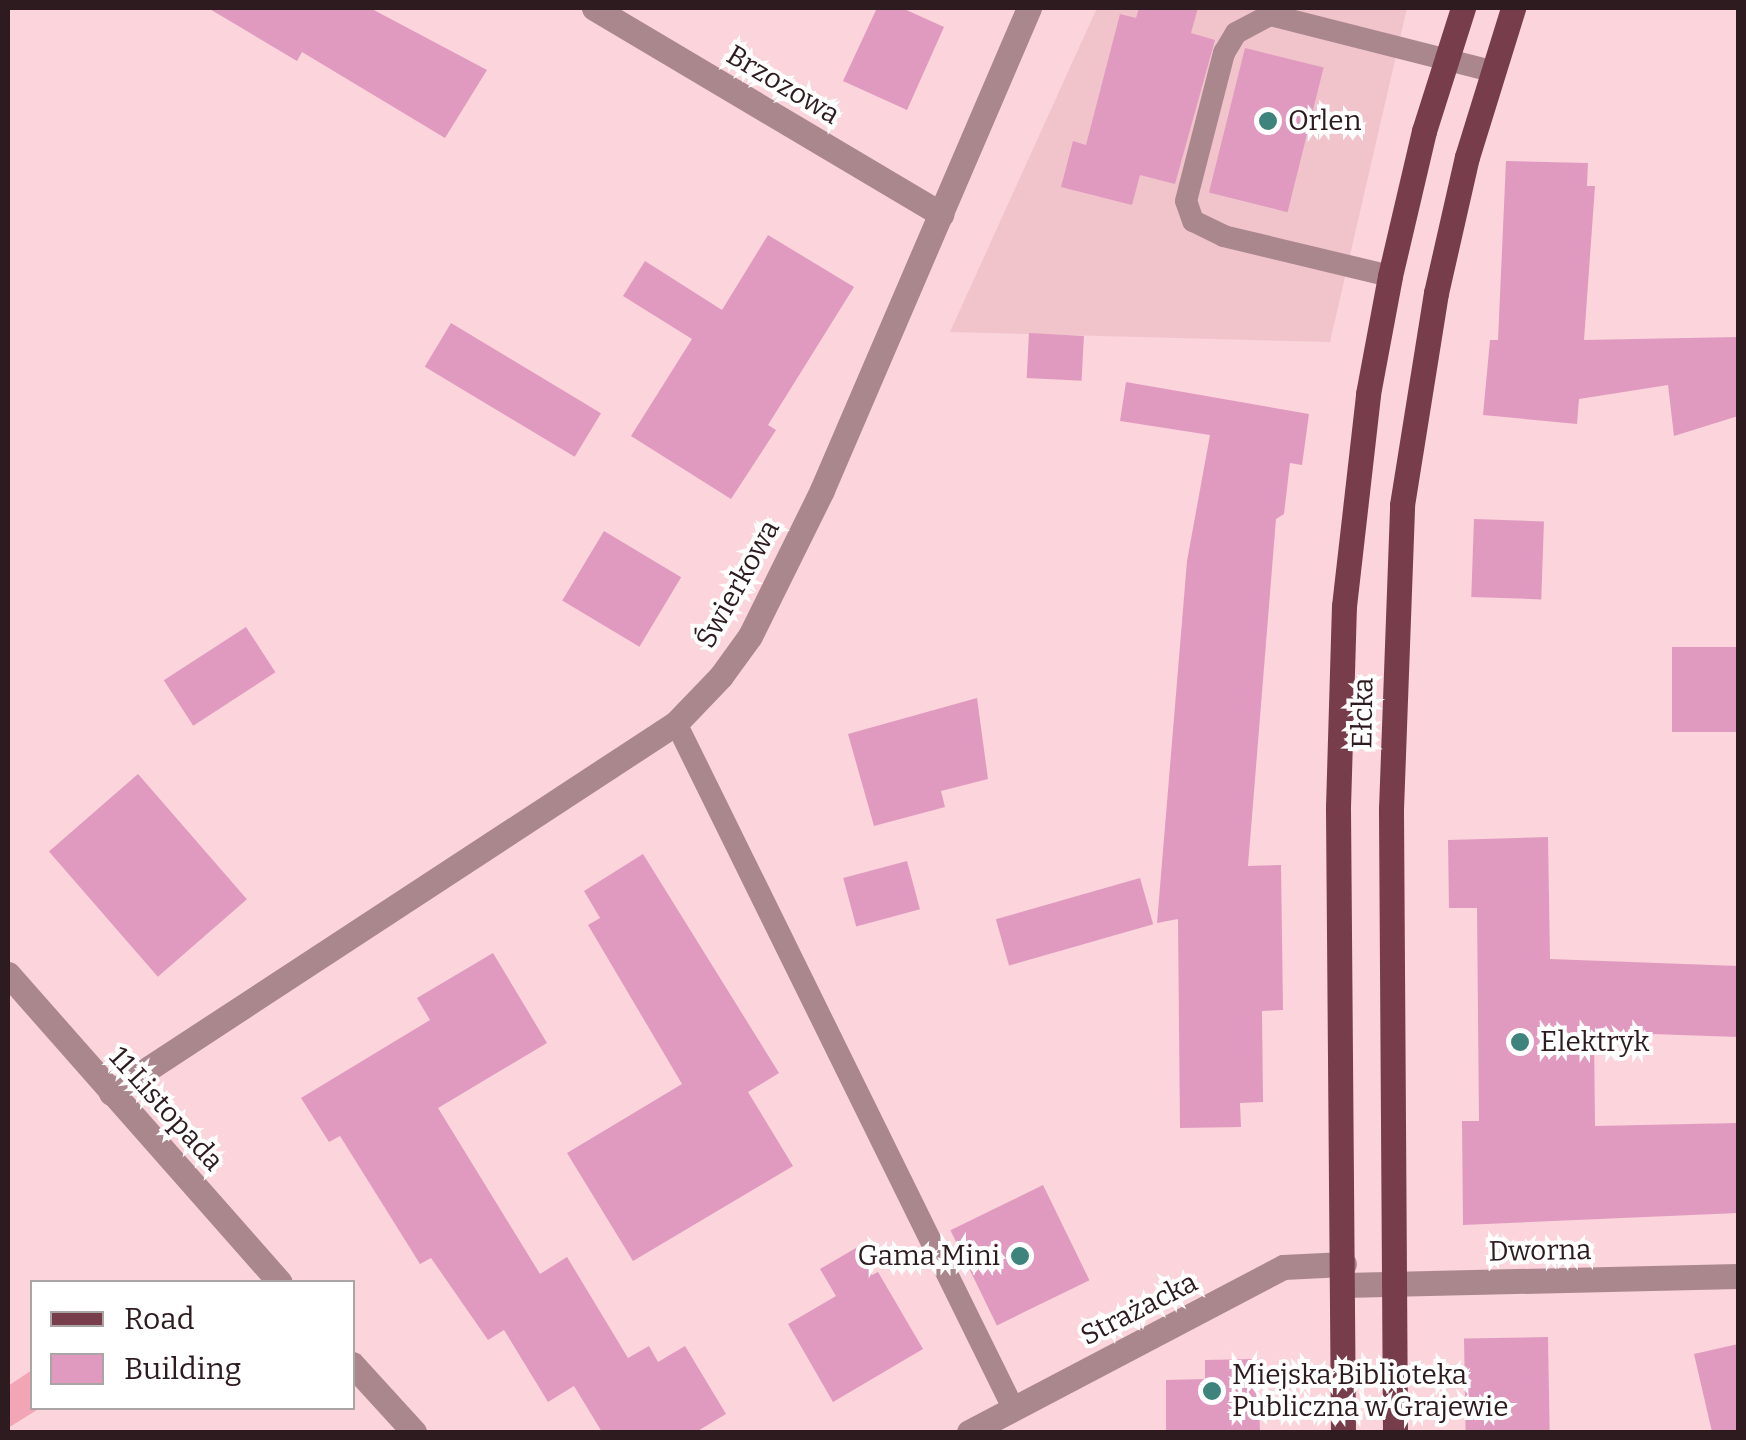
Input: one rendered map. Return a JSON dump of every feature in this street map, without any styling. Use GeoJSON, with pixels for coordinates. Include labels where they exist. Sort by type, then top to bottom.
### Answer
{"type":"FeatureCollection","features":[{"type":"Feature","properties":{"kind":"main road","name":"Ełcka"},"geometry":{"type":"LineString","coordinates":[[1343,1432],[1338,808],[1344,606],[1368,394],[1390,276],[1463,8]]}},
{"type":"Feature","properties":{"kind":"main road","name":"Ełcka"},"geometry":{"type":"LineString","coordinates":[[1395,1432],[1390,809],[1402,504],[1436,292],[1492,71],[1513,8]]}},
{"type":"Feature","properties":{"kind":"street","name":"Brzozowa"},"geometry":{"type":"LineString","coordinates":[[594,8],[941,214]]}},
{"type":"Feature","properties":{"kind":"street","name":"Świerkowa"},"geometry":{"type":"LineString","coordinates":[[112,1092],[676,723],[750,636],[822,490],[1029,8]]}},
{"type":"Feature","properties":{"kind":"street","name":"11 Listopada"},"geometry":{"type":"LineString","coordinates":[[8,974],[278,1280]]}},
{"type":"Feature","properties":{"kind":"street","name":"Strażacka"},"geometry":{"type":"LineString","coordinates":[[969,1432],[1283,1267],[1344,1274]]}},
{"type":"Feature","properties":{"kind":"street","name":"Dworna"},"geometry":{"type":"LineString","coordinates":[[1344,1274],[1393,1283],[1738,1276]]}},
{"type":"Feature","properties":{"kind":"street"},"geometry":{"type":"LineString","coordinates":[[355,1367],[414,1432]]}},
{"type":"Feature","properties":{"kind":"lane"},"geometry":{"type":"LineString","coordinates":[[1390,276],[1224,236],[1193,221],[1186,201],[1224,53],[1255,19],[1270,14],[1492,71]]}},
{"type":"Feature","properties":{"kind":"lane"},"geometry":{"type":"LineString","coordinates":[[676,723],[1013,1408]]}},
{"type":"Feature","properties":{"kind":"shaded area"},"geometry":{"type":"Polygon","coordinates":[[[1097,8],[1407,8],[1330,342],[950,332],[1097,8]]]}},
{"type":"Feature","properties":{"kind":"shaded area"},"geometry":{"type":"Polygon","coordinates":[[[30,1371],[30,1410],[37,1410],[8,1428],[8,1386],[30,1371]]]}},
{"type":"Feature","properties":{"kind":"building"},"geometry":{"type":"Polygon","coordinates":[[[208,8],[370,8],[487,70],[445,138],[302,52],[297,61],[208,8]]]}},
{"type":"Feature","properties":{"kind":"building"},"geometry":{"type":"Polygon","coordinates":[[[877,8],[902,8],[944,27],[907,110],[843,81],[877,8]]]}},
{"type":"Feature","properties":{"kind":"building"},"geometry":{"type":"Polygon","coordinates":[[[1139,8],[1198,8],[1191,33],[1215,40],[1175,184],[1140,175],[1132,205],[1061,187],[1073,141],[1086,145],[1120,14],[1136,18],[1139,8]]]}},
{"type":"Feature","properties":{"kind":"building"},"geometry":{"type":"Polygon","coordinates":[[[1245,48],[1324,68],[1288,212],[1209,193],[1245,48]]]}},
{"type":"Feature","properties":{"kind":"building"},"geometry":{"type":"Polygon","coordinates":[[[1506,161],[1588,163],[1587,186],[1595,186],[1584,340],[1738,337],[1738,416],[1674,436],[1668,385],[1579,399],[1577,424],[1483,415],[1490,340],[1498,340],[1506,161]]]}},
{"type":"Feature","properties":{"kind":"building"},"geometry":{"type":"Polygon","coordinates":[[[768,235],[854,287],[768,425],[776,430],[731,499],[631,436],[692,339],[623,296],[645,261],[722,310],[768,235]]]}},
{"type":"Feature","properties":{"kind":"building"},"geometry":{"type":"Polygon","coordinates":[[[451,323],[601,413],[575,457],[425,367],[451,323]]]}},
{"type":"Feature","properties":{"kind":"building"},"geometry":{"type":"Polygon","coordinates":[[[1029,333],[1084,336],[1082,381],[1027,378],[1029,333]]]}},
{"type":"Feature","properties":{"kind":"building"},"geometry":{"type":"Polygon","coordinates":[[[1126,382],[1309,414],[1302,465],[1290,463],[1284,514],[1276,519],[1248,866],[1281,865],[1283,1010],[1262,1011],[1263,1102],[1240,1103],[1241,1127],[1180,1128],[1178,919],[1157,923],[1187,561],[1210,435],[1120,421],[1126,382]]]}},
{"type":"Feature","properties":{"kind":"building"},"geometry":{"type":"Polygon","coordinates":[[[1474,519],[1544,521],[1541,599],[1471,597],[1474,519]]]}},
{"type":"Feature","properties":{"kind":"building"},"geometry":{"type":"Polygon","coordinates":[[[604,531],[681,577],[639,647],[562,600],[604,531]]]}},
{"type":"Feature","properties":{"kind":"building"},"geometry":{"type":"Polygon","coordinates":[[[246,627],[275,672],[193,726],[164,680],[246,627]]]}},
{"type":"Feature","properties":{"kind":"building"},"geometry":{"type":"Polygon","coordinates":[[[1672,647],[1738,647],[1738,732],[1672,732],[1672,647]]]}},
{"type":"Feature","properties":{"kind":"building"},"geometry":{"type":"Polygon","coordinates":[[[977,698],[988,779],[941,791],[945,807],[874,826],[848,734],[977,698]]]}},
{"type":"Feature","properties":{"kind":"building"},"geometry":{"type":"Polygon","coordinates":[[[138,774],[247,899],[158,977],[49,851],[138,774]]]}},
{"type":"Feature","properties":{"kind":"building"},"geometry":{"type":"Polygon","coordinates":[[[1548,837],[1550,959],[1738,966],[1738,1037],[1594,1032],[1595,1126],[1738,1123],[1738,1213],[1463,1225],[1462,1121],[1479,1121],[1477,908],[1449,908],[1448,840],[1548,837]]]}},
{"type":"Feature","properties":{"kind":"building"},"geometry":{"type":"Polygon","coordinates":[[[643,854],[779,1073],[748,1092],[793,1166],[633,1261],[567,1153],[682,1084],[588,925],[600,918],[584,891],[643,854]]]}},
{"type":"Feature","properties":{"kind":"building"},"geometry":{"type":"Polygon","coordinates":[[[907,861],[920,909],[856,926],[843,878],[907,861]]]}},
{"type":"Feature","properties":{"kind":"building"},"geometry":{"type":"Polygon","coordinates":[[[1140,878],[1153,924],[1009,965],[996,919],[1140,878]]]}},
{"type":"Feature","properties":{"kind":"building"},"geometry":{"type":"Polygon","coordinates":[[[493,953],[547,1043],[438,1108],[540,1274],[567,1257],[628,1358],[649,1346],[658,1362],[685,1346],[726,1414],[696,1432],[602,1432],[574,1386],[548,1402],[504,1330],[488,1340],[431,1258],[420,1264],[340,1136],[329,1142],[301,1098],[430,1020],[417,998],[493,953]]]}},
{"type":"Feature","properties":{"kind":"building","name":"Gama Mini"},"geometry":{"type":"Polygon","coordinates":[[[1043,1185],[1089,1280],[997,1325],[950,1230],[1043,1185]]]}},
{"type":"Feature","properties":{"kind":"building"},"geometry":{"type":"Polygon","coordinates":[[[856,1248],[872,1275],[878,1272],[923,1349],[833,1402],[788,1324],[836,1296],[820,1269],[856,1248]]]}},
{"type":"Feature","properties":{"kind":"building"},"geometry":{"type":"Polygon","coordinates":[[[1548,1337],[1550,1432],[1466,1432],[1464,1338],[1548,1337]]]}},
{"type":"Feature","properties":{"kind":"building"},"geometry":{"type":"Polygon","coordinates":[[[1738,1344],[1738,1432],[1712,1432],[1694,1354],[1738,1344]]]}},
{"type":"Feature","properties":{"kind":"building","name":"Miejska Biblioteka Publiczna w Grajewie"},"geometry":{"type":"Polygon","coordinates":[[[1258,1359],[1260,1432],[1166,1432],[1166,1380],[1205,1379],[1205,1360],[1258,1359]]]}},
{"type":"Feature","properties":{"kind":"place","name":"Orlen"},"geometry":{"type":"Point","coordinates":[1268,121]}},
{"type":"Feature","properties":{"kind":"place","name":"Elektryk"},"geometry":{"type":"Point","coordinates":[1520,1042]}},
{"type":"Feature","properties":{"kind":"place","name":"Gama Mini"},"geometry":{"type":"Point","coordinates":[1020,1256]}},
{"type":"Feature","properties":{"kind":"place","name":"Miejska Biblioteka Publiczna w Grajewie"},"geometry":{"type":"Point","coordinates":[1212,1391]}}]}
